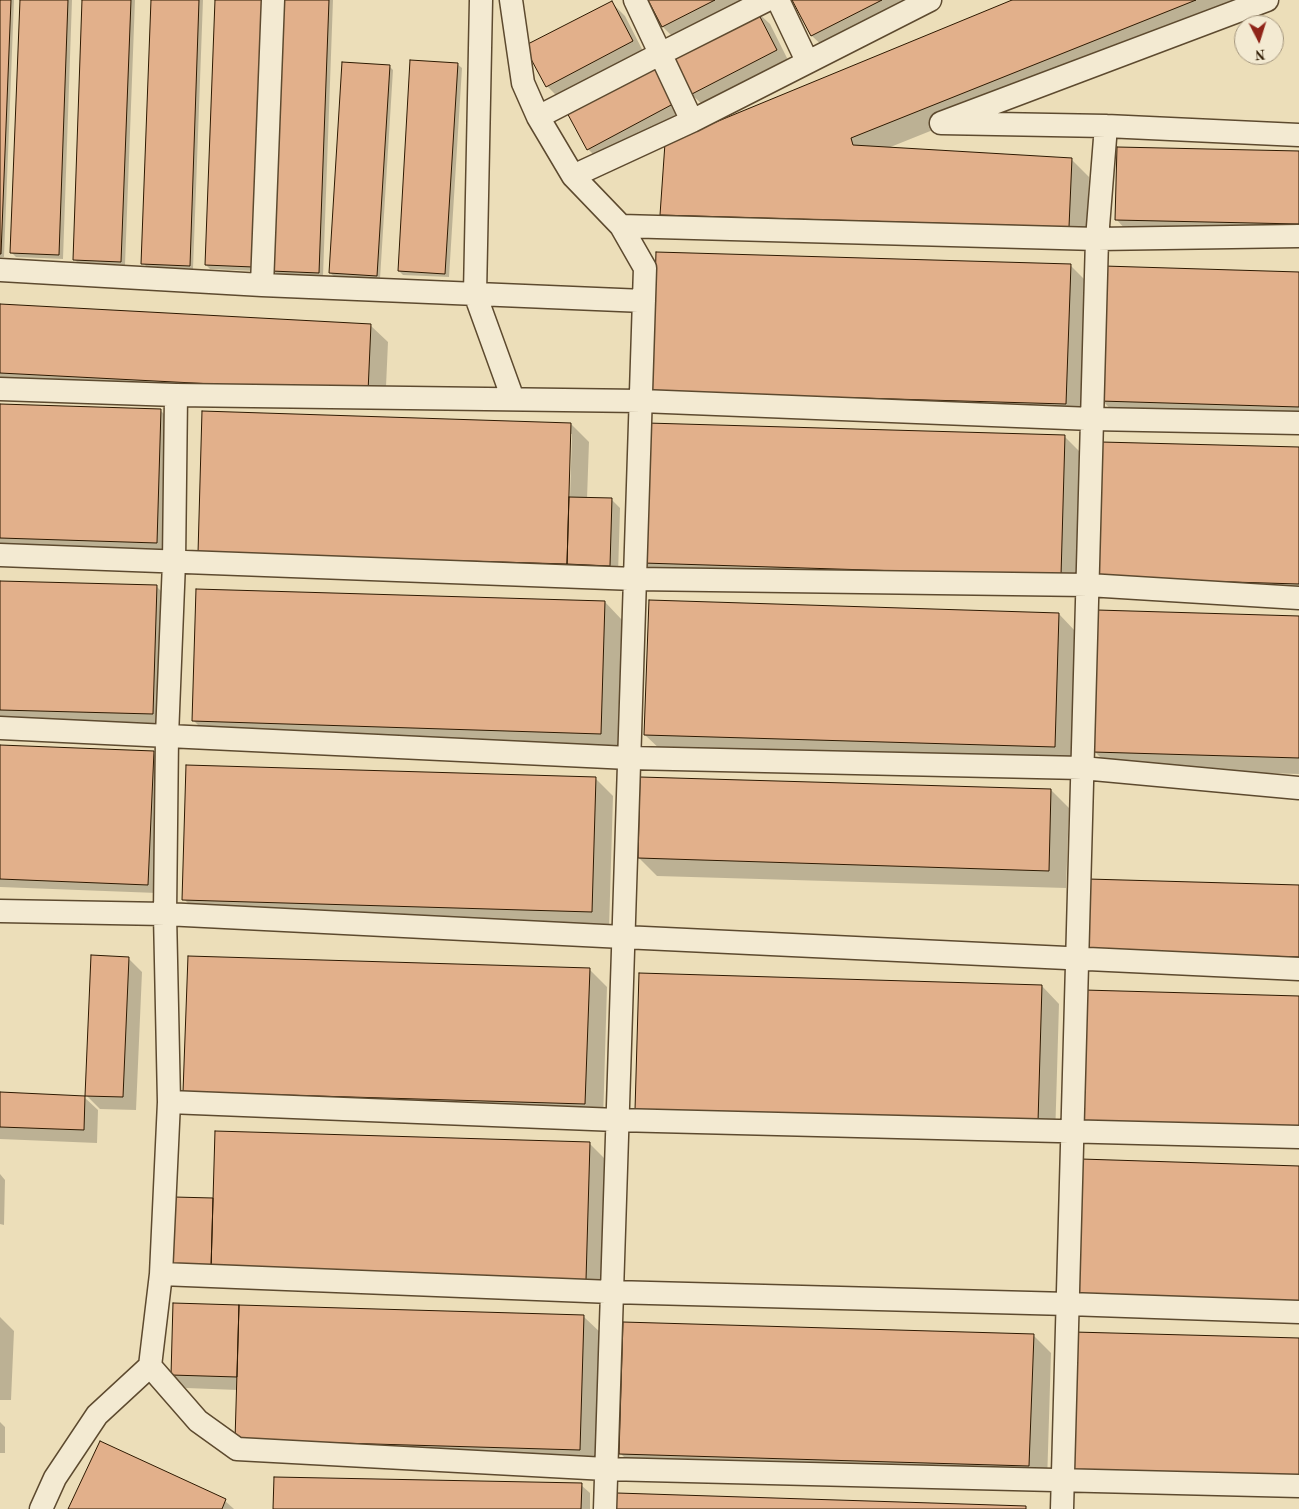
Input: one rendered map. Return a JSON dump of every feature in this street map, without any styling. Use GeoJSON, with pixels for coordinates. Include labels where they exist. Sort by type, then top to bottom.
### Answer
{"type":"FeatureCollection","features":[{"type":"Feature","properties":{"kind":"street"},"geometry":{"type":"LineString","coordinates":[[262,285],[273,0]]}},
{"type":"Feature","properties":{"kind":"street"},"geometry":{"type":"LineString","coordinates":[[481,0],[475,294],[513,399]]}},
{"type":"Feature","properties":{"kind":"street"},"geometry":{"type":"LineString","coordinates":[[511,0],[523,83],[538,117],[573,176],[621,226],[645,268],[605,1509]]}},
{"type":"Feature","properties":{"kind":"street"},"geometry":{"type":"LineString","coordinates":[[635,0],[692,120]]}},
{"type":"Feature","properties":{"kind":"street"},"geometry":{"type":"LineString","coordinates":[[538,117],[767,0]]}},
{"type":"Feature","properties":{"kind":"street"},"geometry":{"type":"LineString","coordinates":[[778,0],[807,61]]}},
{"type":"Feature","properties":{"kind":"street"},"geometry":{"type":"LineString","coordinates":[[1267,0],[941,123],[1106,126],[1299,135]]}},
{"type":"Feature","properties":{"kind":"street"},"geometry":{"type":"LineString","coordinates":[[573,176],[692,120],[923,1]]}},
{"type":"Feature","properties":{"kind":"street"},"geometry":{"type":"LineString","coordinates":[[1062,1509],[1097,239],[1106,126]]}},
{"type":"Feature","properties":{"kind":"street"},"geometry":{"type":"LineString","coordinates":[[621,226],[1097,239],[1299,236]]}},
{"type":"Feature","properties":{"kind":"street"},"geometry":{"type":"LineString","coordinates":[[0,270],[262,285],[644,301]]}},
{"type":"Feature","properties":{"kind":"street"},"geometry":{"type":"LineString","coordinates":[[0,388],[176,394],[641,401],[1092,419],[1299,423]]}},
{"type":"Feature","properties":{"kind":"street"},"geometry":{"type":"LineString","coordinates":[[40,1509],[55,1478],[97,1415],[150,1366],[161,1274],[169,1102],[165,914],[167,736],[174,562],[176,394]]}},
{"type":"Feature","properties":{"kind":"street"},"geometry":{"type":"LineString","coordinates":[[0,556],[635,579],[1088,585],[1299,598]]}},
{"type":"Feature","properties":{"kind":"street"},"geometry":{"type":"LineString","coordinates":[[0,728],[629,758],[1082,768],[1299,788]]}},
{"type":"Feature","properties":{"kind":"street"},"geometry":{"type":"LineString","coordinates":[[0,911],[165,914],[1299,969]]}},
{"type":"Feature","properties":{"kind":"street"},"geometry":{"type":"LineString","coordinates":[[169,1102],[618,1120],[1072,1133],[1299,1137]]}},
{"type":"Feature","properties":{"kind":"street"},"geometry":{"type":"LineString","coordinates":[[161,1274],[612,1292],[1299,1312]]}},
{"type":"Feature","properties":{"kind":"street"},"geometry":{"type":"LineString","coordinates":[[150,1366],[198,1421],[237,1449],[606,1469],[1299,1486]]}},
{"type":"Feature","properties":{"kind":"building"},"geometry":{"type":"Polygon","coordinates":[[[0,0],[11,0],[1,254],[0,254],[0,0]]]}},
{"type":"Feature","properties":{"kind":"building"},"geometry":{"type":"Polygon","coordinates":[[[20,0],[68,0],[59,255],[10,253],[20,0]]]}},
{"type":"Feature","properties":{"kind":"building"},"geometry":{"type":"Polygon","coordinates":[[[82,0],[131,0],[121,262],[73,260],[82,0]]]}},
{"type":"Feature","properties":{"kind":"building"},"geometry":{"type":"Polygon","coordinates":[[[151,0],[199,0],[190,266],[141,264],[151,0]]]}},
{"type":"Feature","properties":{"kind":"building"},"geometry":{"type":"Polygon","coordinates":[[[215,0],[263,0],[253,267],[205,265],[215,0]]]}},
{"type":"Feature","properties":{"kind":"building"},"geometry":{"type":"Polygon","coordinates":[[[281,0],[329,0],[319,273],[271,271],[281,0]]]}},
{"type":"Feature","properties":{"kind":"building"},"geometry":{"type":"Polygon","coordinates":[[[648,0],[715,0],[662,27],[648,0]]]}},
{"type":"Feature","properties":{"kind":"building"},"geometry":{"type":"Polygon","coordinates":[[[792,0],[882,0],[811,36],[792,0]]]}},
{"type":"Feature","properties":{"kind":"building"},"geometry":{"type":"Polygon","coordinates":[[[1012,0],[1196,0],[851,138],[853,145],[1072,158],[1069,227],[660,215],[665,143],[1012,0]]]}},
{"type":"Feature","properties":{"kind":"building"},"geometry":{"type":"Polygon","coordinates":[[[612,1],[633,41],[546,87],[524,46],[612,1]]]}},
{"type":"Feature","properties":{"kind":"building"},"geometry":{"type":"Polygon","coordinates":[[[756,9],[777,50],[690,95],[669,54],[756,9]]]}},
{"type":"Feature","properties":{"kind":"building"},"geometry":{"type":"Polygon","coordinates":[[[410,60],[458,63],[445,274],[398,271],[410,60]]]}},
{"type":"Feature","properties":{"kind":"building"},"geometry":{"type":"Polygon","coordinates":[[[342,62],[390,65],[377,276],[329,273],[342,62]]]}},
{"type":"Feature","properties":{"kind":"building"},"geometry":{"type":"Polygon","coordinates":[[[653,64],[673,104],[587,150],[565,109],[653,64]]]}},
{"type":"Feature","properties":{"kind":"building"},"geometry":{"type":"Polygon","coordinates":[[[1117,147],[1299,151],[1299,224],[1115,220],[1117,147]]]}},
{"type":"Feature","properties":{"kind":"building"},"geometry":{"type":"Polygon","coordinates":[[[656,252],[1071,264],[1066,404],[652,392],[656,252]]]}},
{"type":"Feature","properties":{"kind":"building"},"geometry":{"type":"Polygon","coordinates":[[[1104,266],[1299,272],[1299,407],[1100,401],[1104,266]]]}},
{"type":"Feature","properties":{"kind":"building"},"geometry":{"type":"Polygon","coordinates":[[[0,304],[371,324],[368,392],[0,373],[0,304]]]}},
{"type":"Feature","properties":{"kind":"building"},"geometry":{"type":"Polygon","coordinates":[[[0,404],[161,409],[157,543],[0,538],[0,404]]]}},
{"type":"Feature","properties":{"kind":"building"},"geometry":{"type":"Polygon","coordinates":[[[202,411],[571,423],[567,564],[198,553],[202,411]]]}},
{"type":"Feature","properties":{"kind":"building"},"geometry":{"type":"Polygon","coordinates":[[[647,423],[1065,435],[1061,576],[643,563],[647,423]]]}},
{"type":"Feature","properties":{"kind":"building"},"geometry":{"type":"Polygon","coordinates":[[[1101,442],[1299,447],[1299,584],[1097,578],[1101,442]]]}},
{"type":"Feature","properties":{"kind":"building"},"geometry":{"type":"Polygon","coordinates":[[[569,497],[612,498],[610,566],[567,564],[569,497]]]}},
{"type":"Feature","properties":{"kind":"building"},"geometry":{"type":"Polygon","coordinates":[[[0,581],[157,585],[153,714],[0,710],[0,581]]]}},
{"type":"Feature","properties":{"kind":"building"},"geometry":{"type":"Polygon","coordinates":[[[196,589],[605,601],[601,734],[192,721],[196,589]]]}},
{"type":"Feature","properties":{"kind":"building"},"geometry":{"type":"Polygon","coordinates":[[[649,600],[1059,613],[1055,747],[644,735],[649,600]]]}},
{"type":"Feature","properties":{"kind":"building"},"geometry":{"type":"Polygon","coordinates":[[[1097,610],[1299,616],[1299,758],[1093,752],[1097,610]]]}},
{"type":"Feature","properties":{"kind":"building"},"geometry":{"type":"Polygon","coordinates":[[[0,745],[154,751],[148,885],[0,879],[0,745]]]}},
{"type":"Feature","properties":{"kind":"building"},"geometry":{"type":"Polygon","coordinates":[[[186,765],[596,777],[592,912],[182,900],[186,765]]]}},
{"type":"Feature","properties":{"kind":"building"},"geometry":{"type":"Polygon","coordinates":[[[640,777],[1051,789],[1049,871],[638,858],[640,777]]]}},
{"type":"Feature","properties":{"kind":"building"},"geometry":{"type":"Polygon","coordinates":[[[1088,879],[1299,885],[1299,957],[1086,951],[1088,879]]]}},
{"type":"Feature","properties":{"kind":"building"},"geometry":{"type":"Polygon","coordinates":[[[91,955],[129,957],[123,1097],[85,1096],[91,955]]]}},
{"type":"Feature","properties":{"kind":"building"},"geometry":{"type":"Polygon","coordinates":[[[188,956],[590,968],[585,1104],[183,1092],[188,956]]]}},
{"type":"Feature","properties":{"kind":"building"},"geometry":{"type":"Polygon","coordinates":[[[639,973],[1042,985],[1038,1122],[635,1110],[639,973]]]}},
{"type":"Feature","properties":{"kind":"building"},"geometry":{"type":"Polygon","coordinates":[[[1084,990],[1299,996],[1299,1128],[1079,1122],[1084,990]]]}},
{"type":"Feature","properties":{"kind":"building"},"geometry":{"type":"Polygon","coordinates":[[[0,1092],[85,1096],[84,1130],[0,1127],[0,1092]]]}},
{"type":"Feature","properties":{"kind":"building"},"geometry":{"type":"Polygon","coordinates":[[[215,1131],[590,1142],[586,1280],[211,1269],[215,1131]]]}},
{"type":"Feature","properties":{"kind":"building"},"geometry":{"type":"Polygon","coordinates":[[[1081,1159],[1299,1166],[1299,1303],[1077,1296],[1081,1159]]]}},
{"type":"Feature","properties":{"kind":"building"},"geometry":{"type":"Polygon","coordinates":[[[174,1197],[213,1198],[211,1269],[172,1268],[174,1197]]]}},
{"type":"Feature","properties":{"kind":"building"},"geometry":{"type":"Polygon","coordinates":[[[173,1303],[239,1305],[237,1377],[171,1375],[173,1303]]]}},
{"type":"Feature","properties":{"kind":"building"},"geometry":{"type":"Polygon","coordinates":[[[239,1305],[584,1315],[580,1450],[235,1440],[239,1305]]]}},
{"type":"Feature","properties":{"kind":"building"},"geometry":{"type":"Polygon","coordinates":[[[623,1322],[1034,1334],[1029,1466],[619,1454],[623,1322]]]}},
{"type":"Feature","properties":{"kind":"building"},"geometry":{"type":"Polygon","coordinates":[[[1074,1332],[1299,1338],[1299,1476],[1070,1469],[1074,1332]]]}},
{"type":"Feature","properties":{"kind":"building"},"geometry":{"type":"Polygon","coordinates":[[[100,1441],[226,1499],[222,1509],[68,1509],[100,1441]]]}},
{"type":"Feature","properties":{"kind":"building"},"geometry":{"type":"Polygon","coordinates":[[[274,1477],[582,1483],[581,1509],[273,1509],[274,1477]]]}},
{"type":"Feature","properties":{"kind":"building"},"geometry":{"type":"Polygon","coordinates":[[[617,1493],[1026,1506],[1026,1509],[616,1509],[617,1493]]]}}]}
